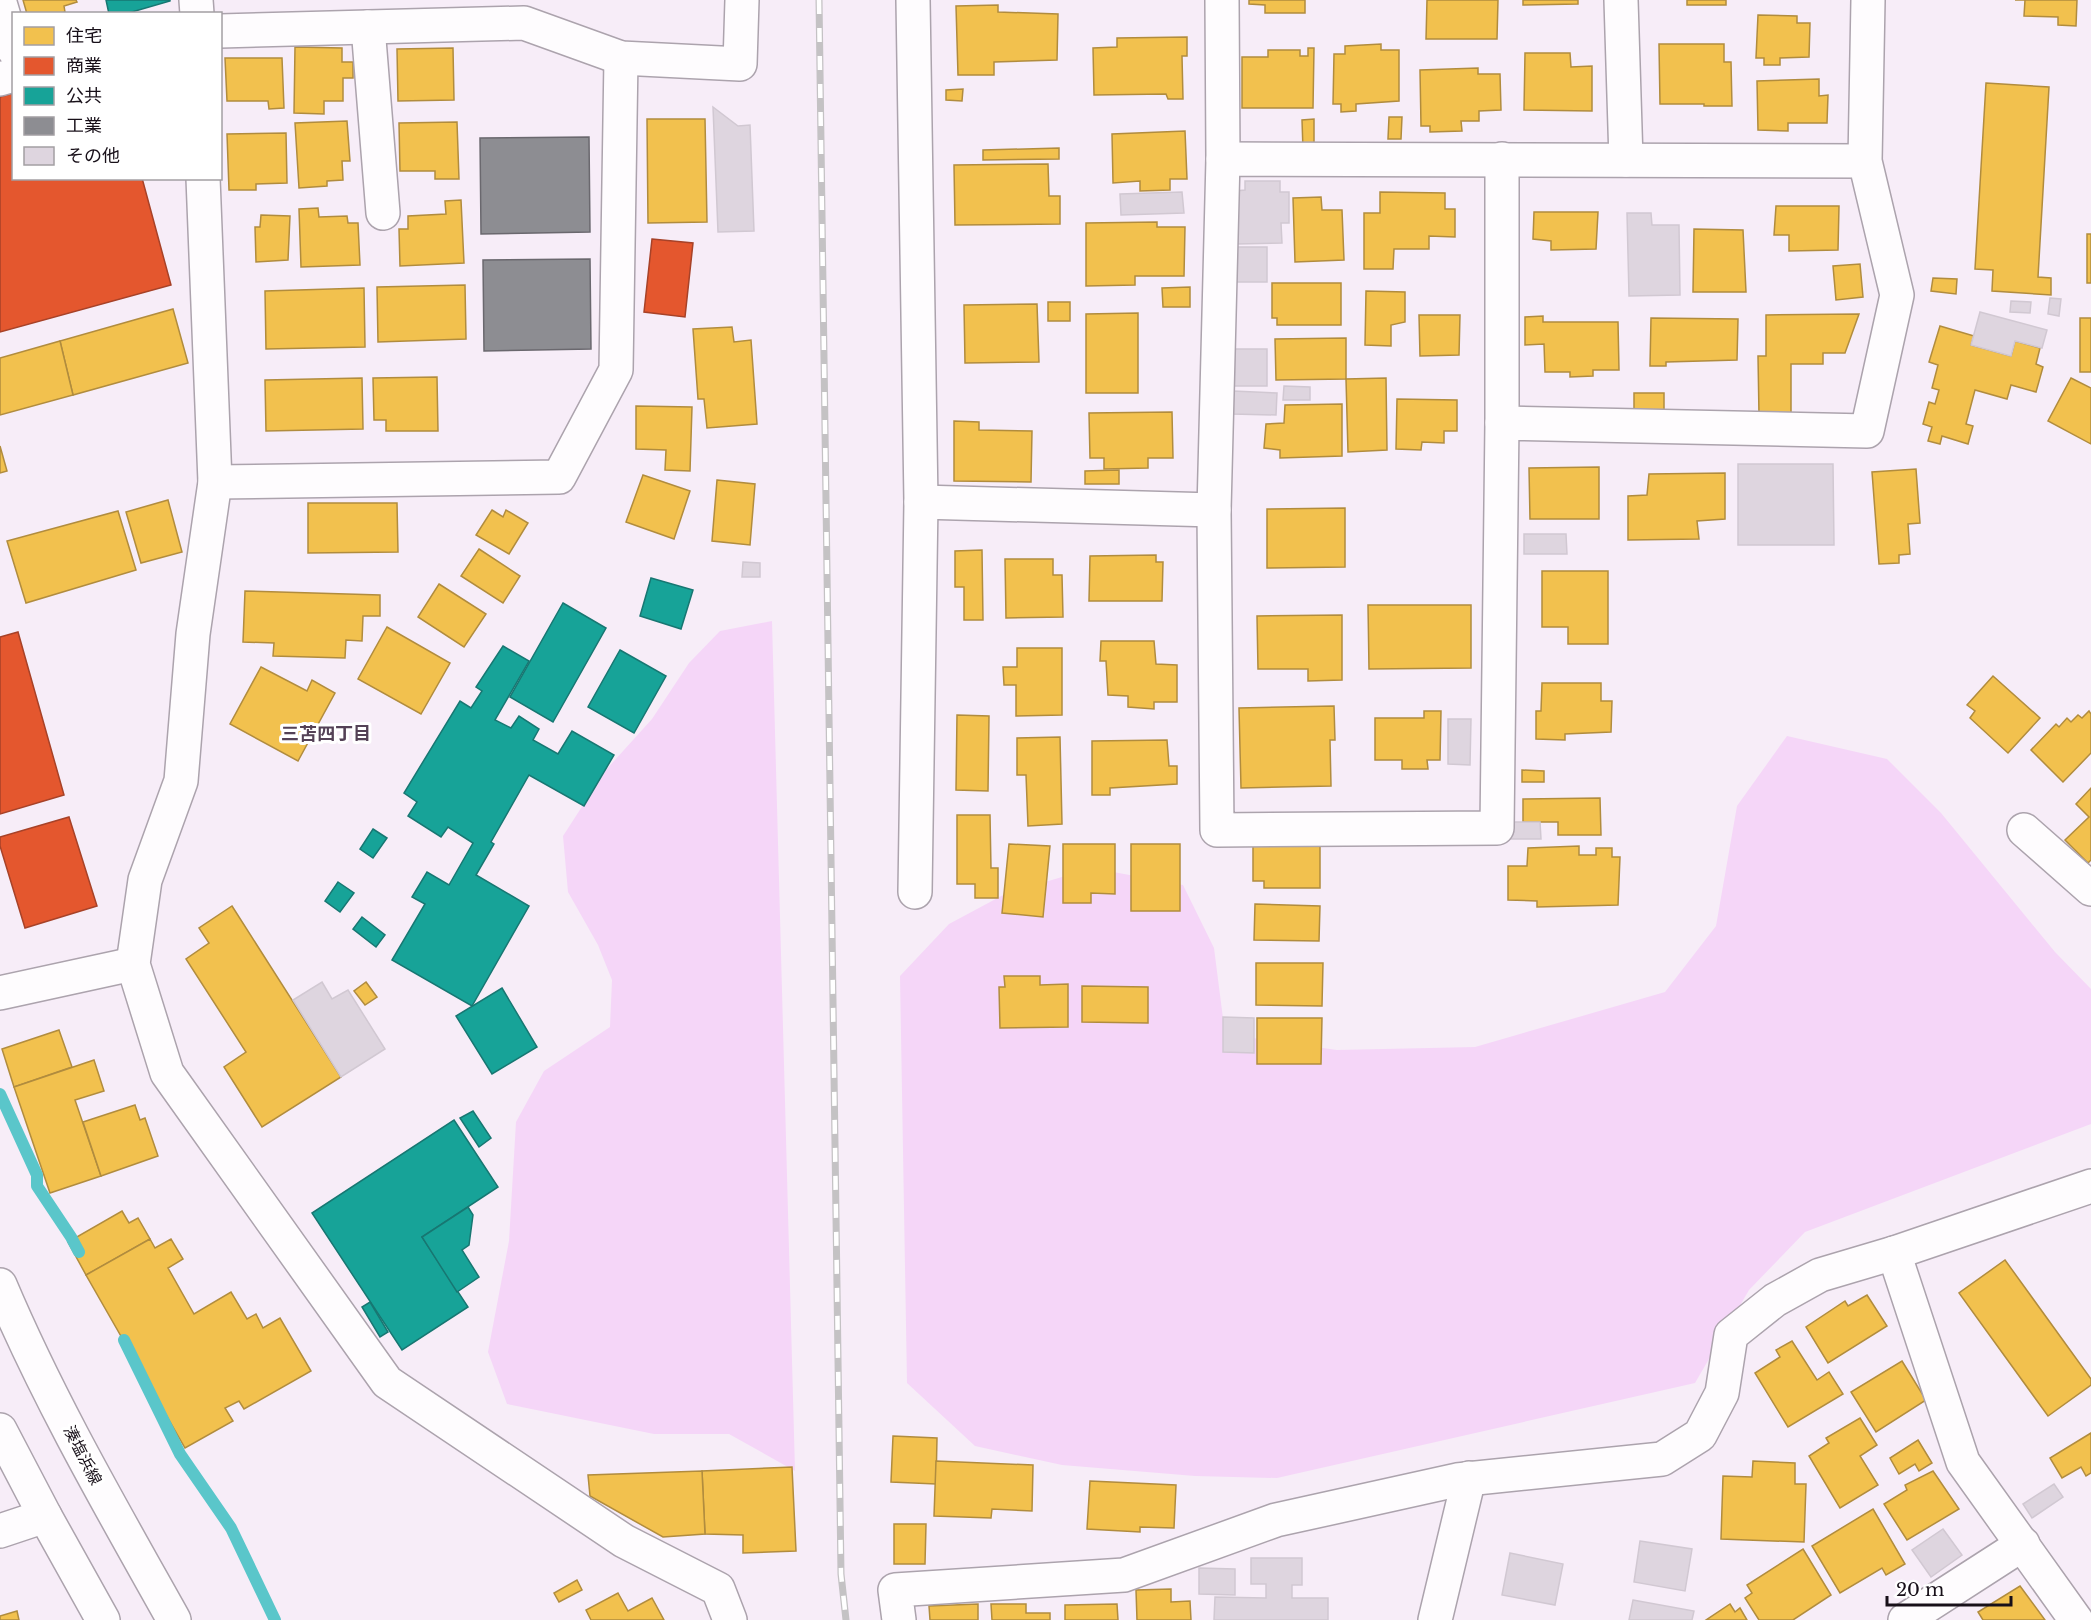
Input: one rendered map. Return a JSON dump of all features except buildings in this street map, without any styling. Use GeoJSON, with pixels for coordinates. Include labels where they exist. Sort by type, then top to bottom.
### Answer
{"type":"FeatureCollection","features":[{"type":"Feature","properties":{"kind":"street"},"geometry":{"type":"LineString","coordinates":[[222,31],[524,23],[621,58],[741,64],[742,0]]}},
{"type":"Feature","properties":{"kind":"street"},"geometry":{"type":"LineString","coordinates":[[913,0],[921,502],[915,892]]}},
{"type":"Feature","properties":{"kind":"street"},"geometry":{"type":"LineString","coordinates":[[1222,0],[1223,159],[1214,510],[1217,830],[1497,828],[1502,423],[1502,159]]}},
{"type":"Feature","properties":{"kind":"street"},"geometry":{"type":"LineString","coordinates":[[1621,0],[1626,160]]}},
{"type":"Feature","properties":{"kind":"street"},"geometry":{"type":"LineString","coordinates":[[1502,423],[1867,431],[1897,295],[1866,161],[1868,0]]}},
{"type":"Feature","properties":{"kind":"street"},"geometry":{"type":"LineString","coordinates":[[0,3],[12,43]]}},
{"type":"Feature","properties":{"kind":"street"},"geometry":{"type":"LineString","coordinates":[[368,27],[383,213]]}},
{"type":"Feature","properties":{"kind":"street"},"geometry":{"type":"LineString","coordinates":[[214,482],[559,477],[616,370],[621,58]]}},
{"type":"Feature","properties":{"kind":"street"},"geometry":{"type":"LineString","coordinates":[[1223,159],[1866,161]]}},
{"type":"Feature","properties":{"kind":"street"},"geometry":{"type":"LineString","coordinates":[[203,180],[214,482],[193,634],[181,781],[146,880],[133,964],[167,1073],[387,1382],[624,1541],[718,1589],[730,1620]]}},
{"type":"Feature","properties":{"kind":"street"},"geometry":{"type":"LineString","coordinates":[[921,502],[1214,510]]}},
{"type":"Feature","properties":{"kind":"street"},"geometry":{"type":"LineString","coordinates":[[2024,830],[2091,889]]}},
{"type":"Feature","properties":{"kind":"street"},"geometry":{"type":"LineString","coordinates":[[0,993],[133,964]]}},
{"type":"Feature","properties":{"kind":"street"},"geometry":{"type":"LineString","coordinates":[[899,1620],[895,1590],[1124,1575],[1276,1520],[1469,1478],[1662,1459],[1700,1435],[1722,1393],[1731,1335],[1775,1300],[1820,1275],[1894,1253],[2091,1186]]}},
{"type":"Feature","properties":{"kind":"street"},"geometry":{"type":"LineString","coordinates":[[1894,1253],[1963,1462],[2076,1620]]}},
{"type":"Feature","properties":{"kind":"street","name":"湊塩浜線"},"geometry":{"type":"LineString","coordinates":[[0,1285],[15,1321],[98,1485],[174,1620]]}},
{"type":"Feature","properties":{"kind":"street"},"geometry":{"type":"LineString","coordinates":[[0,1430],[45,1516],[104,1620]]}},
{"type":"Feature","properties":{"kind":"street"},"geometry":{"type":"LineString","coordinates":[[1435,1620],[1469,1478]]}},
{"type":"Feature","properties":{"kind":"street"},"geometry":{"type":"LineString","coordinates":[[0,1531],[45,1516]]}},
{"type":"Feature","properties":{"kind":"street"},"geometry":{"type":"LineString","coordinates":[[1905,1620],[2023,1544]]}},
{"type":"Feature","properties":{"kind":"shaded area"},"geometry":{"type":"Polygon","coordinates":[[[772,621],[795,1471],[729,1434],[654,1434],[507,1404],[488,1352],[509,1241],[516,1122],[544,1071],[610,1027],[612,980],[598,945],[568,892],[563,836],[605,771],[652,719],[689,663],[720,631],[772,621]]]}},
{"type":"Feature","properties":{"kind":"shaded area"},"geometry":{"type":"Polygon","coordinates":[[[1787,736],[1887,759],[1941,813],[2055,952],[2091,989],[2091,1124],[1805,1232],[1749,1290],[1695,1383],[1277,1478],[1195,1476],[1062,1465],[975,1446],[907,1383],[900,976],[949,924],[1005,894],[1092,868],[1183,885],[1214,948],[1225,1034],[1337,1050],[1475,1047],[1665,992],[1716,926],[1737,806],[1787,736]]]}},
{"type":"Feature","properties":{"kind":"waterway"},"geometry":{"type":"LineString","coordinates":[[0,1094],[37,1175],[37,1186],[79,1252]]}},
{"type":"Feature","properties":{"kind":"waterway"},"geometry":{"type":"LineString","coordinates":[[124,1340],[180,1454],[231,1528],[275,1620]]}},
{"type":"Feature","properties":{"kind":"railway"},"geometry":{"type":"LineString","coordinates":[[819,0],[841,1574],[846,1620]]}},
{"type":"Feature","properties":{"kind":"district","name":"三苫四丁目"},"geometry":{"type":"Point","coordinates":[326,734]}}]}
